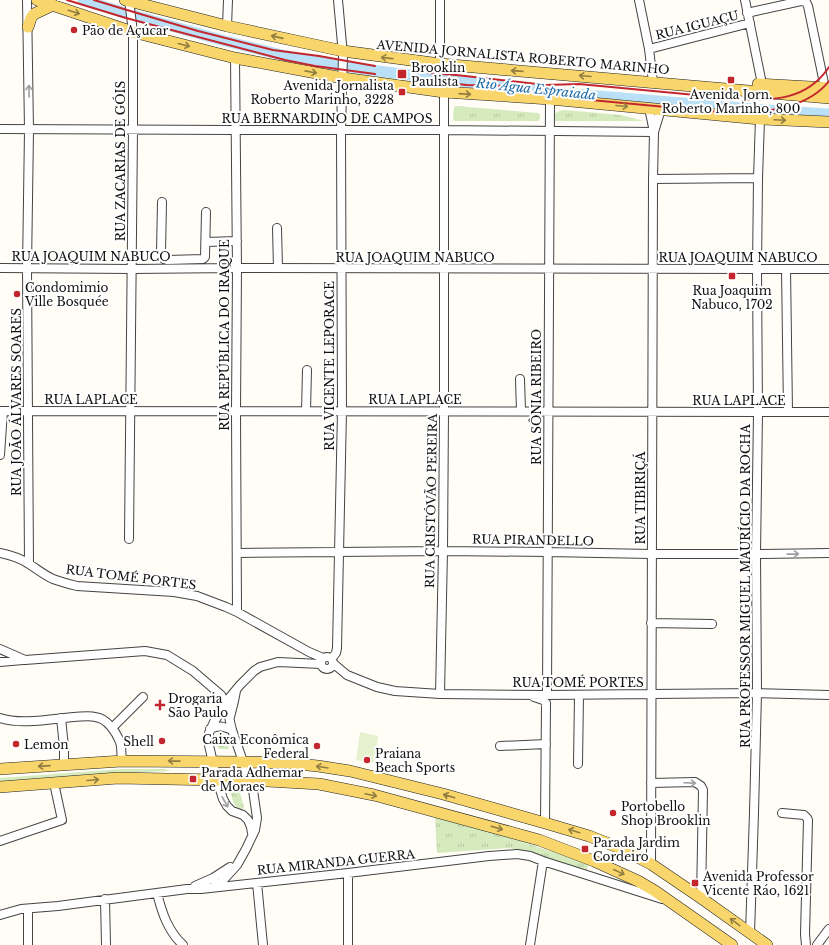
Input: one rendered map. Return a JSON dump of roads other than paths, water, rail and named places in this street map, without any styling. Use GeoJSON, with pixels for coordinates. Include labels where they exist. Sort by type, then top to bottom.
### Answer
{"type":"FeatureCollection","features":[{"type":"Feature","properties":{"kind":"main road"},"geometry":{"type":"LineString","coordinates":[[37,0],[133,30],[235,58],[444,92],[550,99],[760,119],[829,122]]}},
{"type":"Feature","properties":{"kind":"main road","name":"AVENIDA JORNALISTA ROBERTO MARINHO"},"geometry":{"type":"LineString","coordinates":[[128,2],[343,53],[440,64],[693,86],[828,91]]}},
{"type":"Feature","properties":{"kind":"main road"},"geometry":{"type":"LineString","coordinates":[[28,27],[34,14],[53,5]]}},
{"type":"Feature","properties":{"kind":"main road"},"geometry":{"type":"LineString","coordinates":[[693,86],[704,82],[762,84],[828,91]]}},
{"type":"Feature","properties":{"kind":"main road"},"geometry":{"type":"LineString","coordinates":[[0,769],[122,761],[287,763],[350,771],[444,794],[589,836],[620,848],[650,864],[767,945]]}},
{"type":"Feature","properties":{"kind":"main road"},"geometry":{"type":"LineString","coordinates":[[0,788],[118,778],[250,780],[318,784],[374,795],[539,840],[594,861],[638,881],[655,891],[732,945]]}},
{"type":"Feature","properties":{"kind":"street","name":"RUA JOÃO ÁLVARES SOARES"},"geometry":{"type":"LineString","coordinates":[[27,0],[29,130],[27,268],[29,564]]}},
{"type":"Feature","properties":{"kind":"street"},"geometry":{"type":"LineString","coordinates":[[227,26],[228,0]]}},
{"type":"Feature","properties":{"kind":"street","name":"RUA VICENTE LEPORACE"},"geometry":{"type":"LineString","coordinates":[[328,661],[336,653],[337,648],[342,411],[341,130],[343,53],[338,0]]}},
{"type":"Feature","properties":{"kind":"street"},"geometry":{"type":"LineString","coordinates":[[440,0],[440,64]]}},
{"type":"Feature","properties":{"kind":"street"},"geometry":{"type":"LineString","coordinates":[[639,0],[649,49],[653,82]]}},
{"type":"Feature","properties":{"kind":"street"},"geometry":{"type":"LineString","coordinates":[[745,0],[762,84]]}},
{"type":"Feature","properties":{"kind":"street"},"geometry":{"type":"LineString","coordinates":[[748,13],[800,1],[806,2],[828,91]]}},
{"type":"Feature","properties":{"kind":"street","name":"RUA ZACARIAS DE GÓIS"},"geometry":{"type":"LineString","coordinates":[[128,2],[133,30],[129,539]]}},
{"type":"Feature","properties":{"kind":"street","name":"RUA IGUAÇU"},"geometry":{"type":"LineString","coordinates":[[649,49],[750,23]]}},
{"type":"Feature","properties":{"kind":"street","name":"RUA REPÚBLICA DO IRAQUE"},"geometry":{"type":"LineString","coordinates":[[235,58],[237,268],[237,612]]}},
{"type":"Feature","properties":{"kind":"street","name":"RUA CRISTÓVÃO PEREIRA"},"geometry":{"type":"LineString","coordinates":[[440,694],[443,551],[445,269],[444,92]]}},
{"type":"Feature","properties":{"kind":"street","name":"RUA SÔNIA RIBEIRO"},"geometry":{"type":"LineString","coordinates":[[547,695],[550,99]]}},
{"type":"Feature","properties":{"kind":"street","name":"RUA TIBIRIÇÁ"},"geometry":{"type":"LineString","coordinates":[[648,108],[654,132],[652,269],[650,864]]}},
{"type":"Feature","properties":{"kind":"street","name":"RUA TIBIRIÇÁ"},"geometry":{"type":"LineString","coordinates":[[654,132],[661,109]]}},
{"type":"Feature","properties":{"kind":"street","name":"RUA PROFESSOR MIGUEL MAURÍCIO DA ROCHA"},"geometry":{"type":"LineString","coordinates":[[750,933],[757,693],[757,269],[760,119]]}},
{"type":"Feature","properties":{"kind":"street","name":"RUA BERNARDINO DE CAMPOS"},"geometry":{"type":"LineString","coordinates":[[0,129],[654,132]]}},
{"type":"Feature","properties":{"kind":"street"},"geometry":{"type":"LineString","coordinates":[[653,179],[758,178]]}},
{"type":"Feature","properties":{"kind":"street"},"geometry":{"type":"LineString","coordinates":[[162,202],[161,252],[167,260],[203,259],[206,255],[206,212]]}},
{"type":"Feature","properties":{"kind":"street"},"geometry":{"type":"LineString","coordinates":[[277,228],[278,268]]}},
{"type":"Feature","properties":{"kind":"street"},"geometry":{"type":"LineString","coordinates":[[206,242],[236,241]]}},
{"type":"Feature","properties":{"kind":"street","name":"RUA JOAQUIM NABUCO"},"geometry":{"type":"LineString","coordinates":[[0,268],[829,269]]}},
{"type":"Feature","properties":{"kind":"street"},"geometry":{"type":"LineString","coordinates":[[786,269],[788,412]]}},
{"type":"Feature","properties":{"kind":"street"},"geometry":{"type":"LineString","coordinates":[[306,411],[307,370]]}},
{"type":"Feature","properties":{"kind":"street"},"geometry":{"type":"LineString","coordinates":[[520,379],[521,411]]}},
{"type":"Feature","properties":{"kind":"street"},"geometry":{"type":"LineString","coordinates":[[0,455],[1,411]]}},
{"type":"Feature","properties":{"kind":"street","name":"RUA LAPLACE"},"geometry":{"type":"LineString","coordinates":[[1,411],[829,412]]}},
{"type":"Feature","properties":{"kind":"street","name":"RUA PIRANDELLO"},"geometry":{"type":"LineString","coordinates":[[237,553],[443,551],[651,554],[829,553]]}},
{"type":"Feature","properties":{"kind":"street","name":"RUA TOMÉ PORTES"},"geometry":{"type":"LineString","coordinates":[[0,553],[18,558],[54,580],[78,586],[174,592],[197,596],[237,612],[328,661],[347,675],[377,687],[395,691],[440,694],[529,695],[757,693],[829,695]]}},
{"type":"Feature","properties":{"kind":"street"},"geometry":{"type":"LineString","coordinates":[[651,623],[712,624]]}},
{"type":"Feature","properties":{"kind":"street"},"geometry":{"type":"LineString","coordinates":[[0,648],[25,660]]}},
{"type":"Feature","properties":{"kind":"street"},"geometry":{"type":"LineString","coordinates":[[0,662],[145,651],[167,655],[179,661],[221,695],[226,704],[232,730],[253,790],[257,818],[253,836],[241,858],[225,874],[217,887]]}},
{"type":"Feature","properties":{"kind":"street"},"geometry":{"type":"LineString","coordinates":[[306,664],[311,658],[309,652]]}},
{"type":"Feature","properties":{"kind":"street"},"geometry":{"type":"LineString","coordinates":[[253,836],[248,820],[243,815],[232,811],[227,806],[223,798],[217,780],[208,741],[210,729],[244,680],[260,667],[278,662],[306,664],[328,661]]}},
{"type":"Feature","properties":{"kind":"street"},"geometry":{"type":"LineString","coordinates":[[230,717],[236,690]]}},
{"type":"Feature","properties":{"kind":"street"},"geometry":{"type":"LineString","coordinates":[[529,695],[545,702],[545,823]]}},
{"type":"Feature","properties":{"kind":"street"},"geometry":{"type":"LineString","coordinates":[[578,764],[579,695]]}},
{"type":"Feature","properties":{"kind":"street"},"geometry":{"type":"LineString","coordinates":[[112,728],[143,697]]}},
{"type":"Feature","properties":{"kind":"street"},"geometry":{"type":"LineString","coordinates":[[0,718],[23,722],[95,716],[112,728],[120,742],[122,761]]}},
{"type":"Feature","properties":{"kind":"street"},"geometry":{"type":"LineString","coordinates":[[61,718],[64,765]]}},
{"type":"Feature","properties":{"kind":"street"},"geometry":{"type":"LineString","coordinates":[[210,729],[217,726],[222,726],[232,730]]}},
{"type":"Feature","properties":{"kind":"street"},"geometry":{"type":"LineString","coordinates":[[500,746],[546,744]]}},
{"type":"Feature","properties":{"kind":"street"},"geometry":{"type":"LineString","coordinates":[[651,783],[695,782],[701,786],[703,790],[701,898]]}},
{"type":"Feature","properties":{"kind":"street"},"geometry":{"type":"LineString","coordinates":[[0,841],[62,820],[54,783]]}},
{"type":"Feature","properties":{"kind":"street"},"geometry":{"type":"LineString","coordinates":[[243,815],[251,813],[256,808]]}},
{"type":"Feature","properties":{"kind":"street"},"geometry":{"type":"LineString","coordinates":[[782,813],[804,815],[808,820],[805,926],[806,945]]}},
{"type":"Feature","properties":{"kind":"street","name":"RUA MIRANDA GUERRA"},"geometry":{"type":"LineString","coordinates":[[0,915],[28,909],[187,889],[257,883],[518,854],[530,856],[669,901]]}},
{"type":"Feature","properties":{"kind":"street"},"geometry":{"type":"LineString","coordinates":[[530,945],[543,861]]}},
{"type":"Feature","properties":{"kind":"street"},"geometry":{"type":"LineString","coordinates":[[348,873],[348,945]]}},
{"type":"Feature","properties":{"kind":"street"},"geometry":{"type":"LineString","coordinates":[[187,889],[225,874]]}},
{"type":"Feature","properties":{"kind":"street"},"geometry":{"type":"LineString","coordinates":[[225,874],[235,885]]}},
{"type":"Feature","properties":{"kind":"street"},"geometry":{"type":"LineString","coordinates":[[213,878],[217,887]]}},
{"type":"Feature","properties":{"kind":"street"},"geometry":{"type":"LineString","coordinates":[[257,883],[264,945]]}},
{"type":"Feature","properties":{"kind":"street"},"geometry":{"type":"LineString","coordinates":[[157,893],[168,925],[183,945]]}},
{"type":"Feature","properties":{"kind":"street"},"geometry":{"type":"LineString","coordinates":[[105,899],[106,945]]}},
{"type":"Feature","properties":{"kind":"street"},"geometry":{"type":"LineString","coordinates":[[28,909],[28,945]]}},
{"type":"Feature","properties":{"kind":"street"},"geometry":{"type":"LineString","coordinates":[[817,945],[829,929]]}},
{"type":"Feature","properties":{"kind":"waterway","name":"Rio Água Espraiada"},"geometry":{"type":"LineString","coordinates":[[83,0],[225,41],[286,56],[330,64],[550,92],[829,114]]}},
{"type":"Feature","properties":{"kind":"railway"},"geometry":{"type":"LineString","coordinates":[[67,0],[126,18],[285,60],[315,66],[375,74]]}},
{"type":"Feature","properties":{"kind":"railway"},"geometry":{"type":"LineString","coordinates":[[94,0],[198,31],[273,50],[319,56],[375,66]]}},
{"type":"Feature","properties":{"kind":"railway"},"geometry":{"type":"LineString","coordinates":[[428,73],[546,85],[579,84],[751,100],[776,98],[800,92],[820,78],[829,67]]}},
{"type":"Feature","properties":{"kind":"railway"},"geometry":{"type":"LineString","coordinates":[[427,81],[467,85],[509,86]]}},
{"type":"Feature","properties":{"kind":"railway"},"geometry":{"type":"LineString","coordinates":[[539,89],[545,89],[580,99],[741,114],[777,109],[800,102],[821,90],[829,81]]}},
{"type":"Feature","properties":{"kind":"place","name":"Pão de Açúcar"},"geometry":{"type":"Point","coordinates":[74,30]}},
{"type":"Feature","properties":{"kind":"place","name":"Brooklin Paulista"},"geometry":{"type":"Point","coordinates":[402,74]}},
{"type":"Feature","properties":{"kind":"place","name":"Avenida Jorn. Roberto Marinho, 800"},"geometry":{"type":"Point","coordinates":[731,80]}},
{"type":"Feature","properties":{"kind":"place","name":"Avenida Jornalista Roberto Marinho, 3228"},"geometry":{"type":"Point","coordinates":[402,92]}},
{"type":"Feature","properties":{"kind":"place","name":"Rua Joaquim Nabuco, 1702"},"geometry":{"type":"Point","coordinates":[732,276]}},
{"type":"Feature","properties":{"kind":"place","name":"Condomimio Ville Bosquée"},"geometry":{"type":"Point","coordinates":[17,294]}},
{"type":"Feature","properties":{"kind":"place","name":"Drogaria São Paulo"},"geometry":{"type":"Point","coordinates":[160,705]}},
{"type":"Feature","properties":{"kind":"place","name":"Shell"},"geometry":{"type":"Point","coordinates":[162,741]}},
{"type":"Feature","properties":{"kind":"place","name":"Lemon"},"geometry":{"type":"Point","coordinates":[16,744]}},
{"type":"Feature","properties":{"kind":"place","name":"Caixa Econômica Federal"},"geometry":{"type":"Point","coordinates":[317,746]}},
{"type":"Feature","properties":{"kind":"place","name":"Praiana Beach Sports"},"geometry":{"type":"Point","coordinates":[367,760]}},
{"type":"Feature","properties":{"kind":"place","name":"Parada Adhemar de Moraes"},"geometry":{"type":"Point","coordinates":[193,779]}},
{"type":"Feature","properties":{"kind":"place","name":"Portobello Shop Brooklin"},"geometry":{"type":"Point","coordinates":[613,813]}},
{"type":"Feature","properties":{"kind":"place","name":"Parada Jardim Cordeiro"},"geometry":{"type":"Point","coordinates":[585,849]}},
{"type":"Feature","properties":{"kind":"place","name":"Avenida Professor Vicente Ráo, 1621"},"geometry":{"type":"Point","coordinates":[695,883]}}]}
